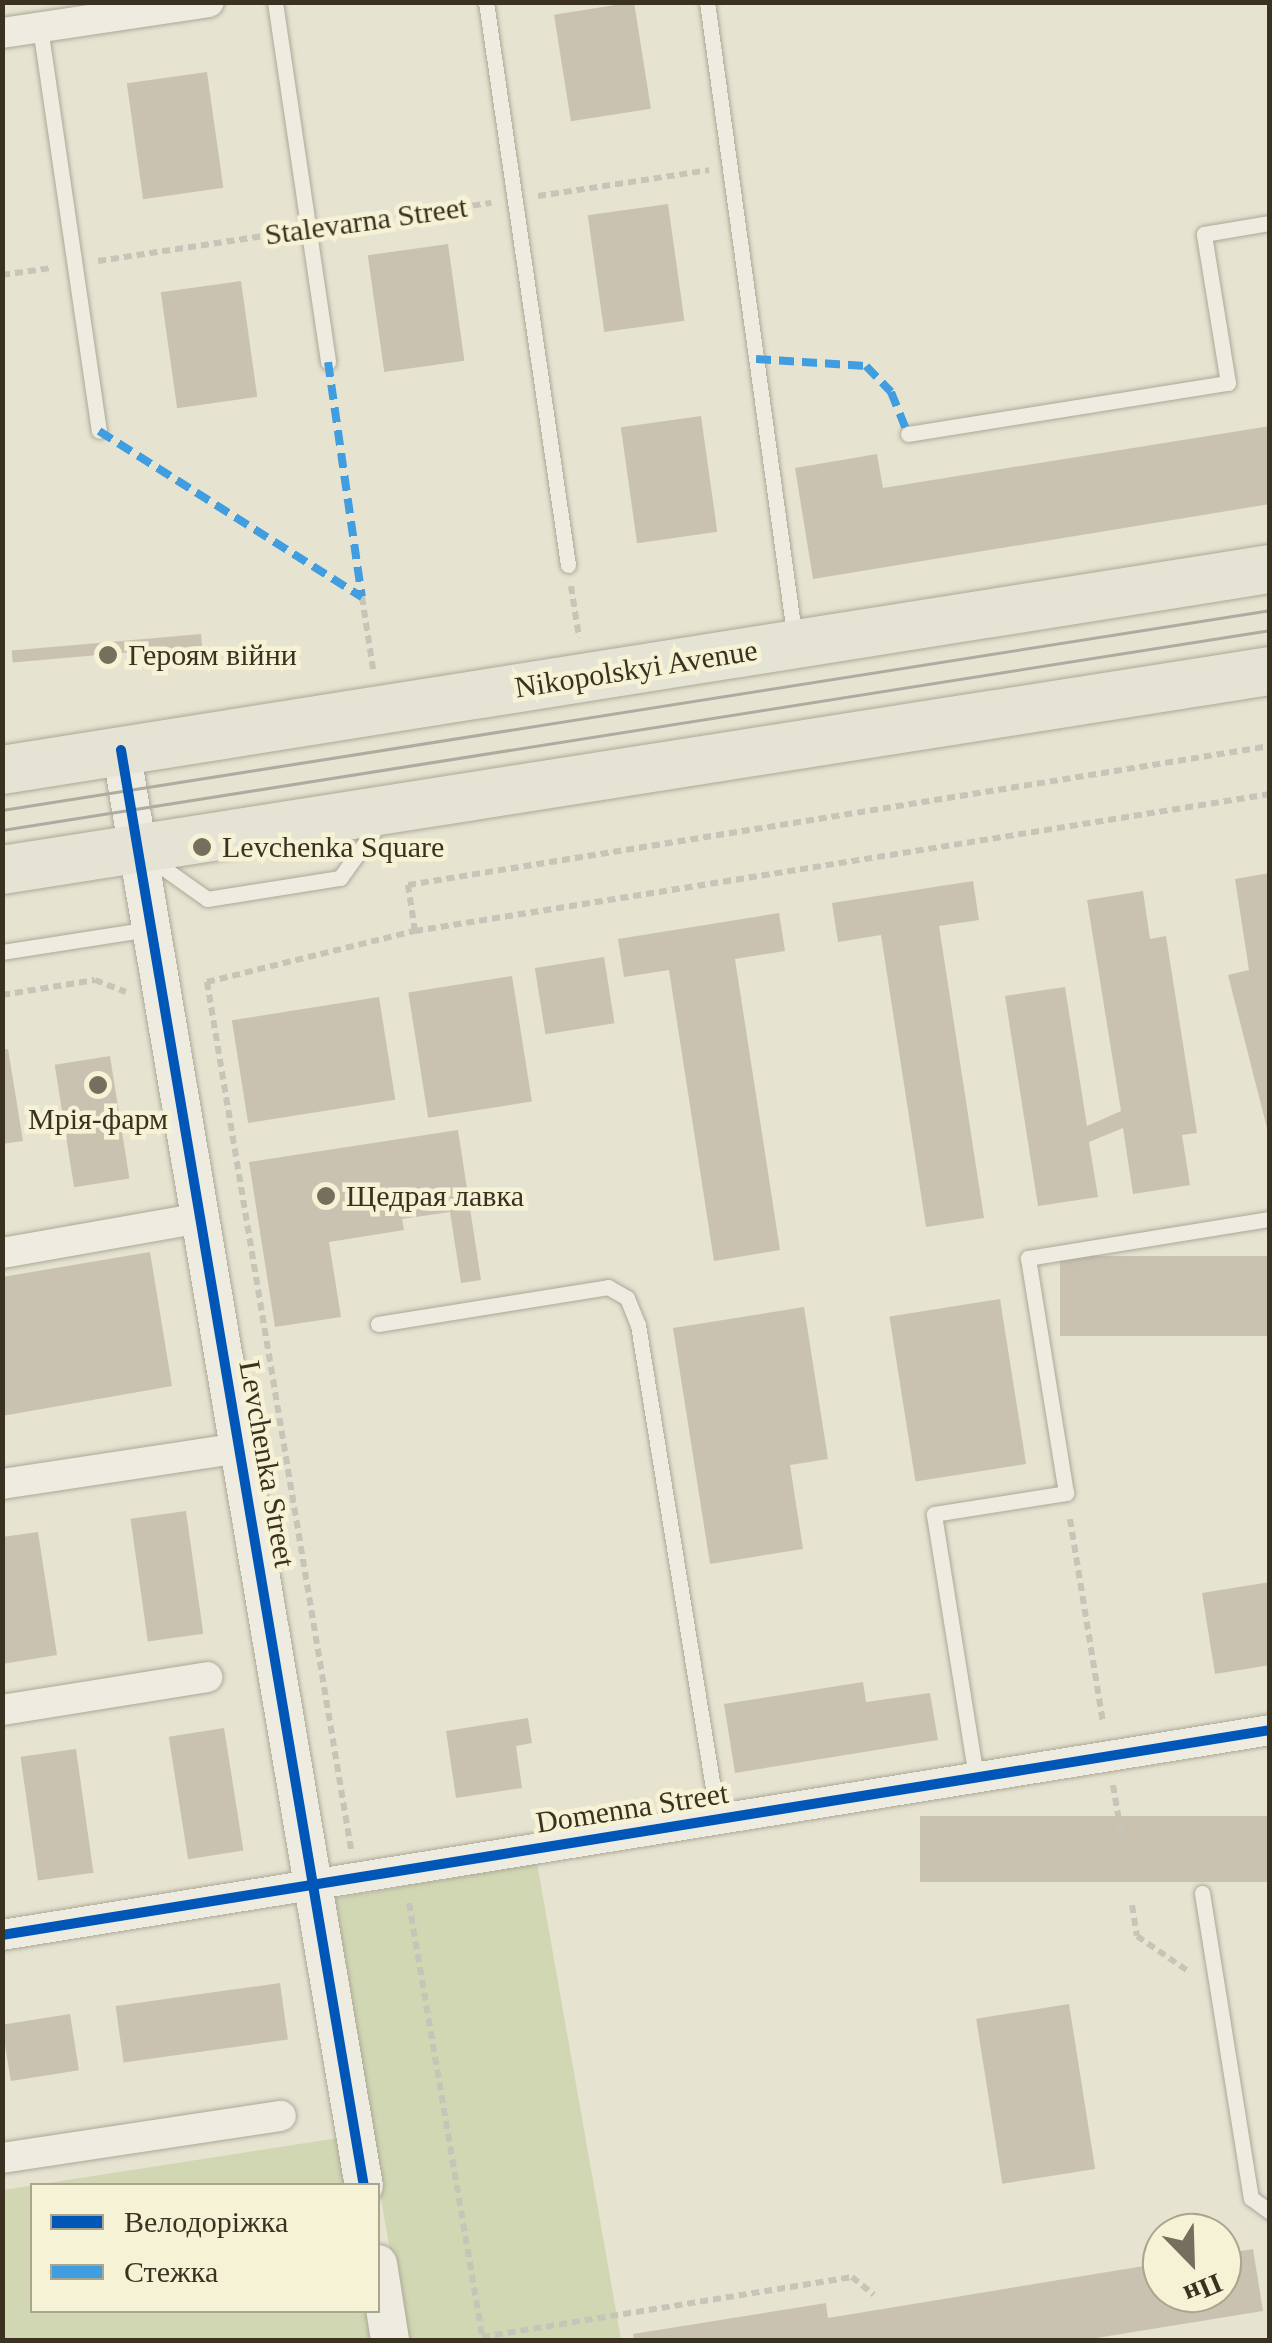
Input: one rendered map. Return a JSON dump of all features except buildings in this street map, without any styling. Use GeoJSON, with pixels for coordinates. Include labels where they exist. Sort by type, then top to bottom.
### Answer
{"type":"FeatureCollection","features":[{"type":"Feature","properties":{"kind":"main road","name":"Nikopolskyi Avenue"},"geometry":{"type":"LineString","coordinates":[[2,770],[1270,569]]}},
{"type":"Feature","properties":{"kind":"main road"},"geometry":{"type":"LineString","coordinates":[[2,870],[1270,671]]}},
{"type":"Feature","properties":{"kind":"street"},"geometry":{"type":"LineString","coordinates":[[2,33],[209,2]]}},
{"type":"Feature","properties":{"kind":"street","name":"Levchenka Street"},"geometry":{"type":"LineString","coordinates":[[121,750],[363,2183]]}},
{"type":"Feature","properties":{"kind":"street"},"geometry":{"type":"LineString","coordinates":[[2,1253],[200,1218]]}},
{"type":"Feature","properties":{"kind":"street"},"geometry":{"type":"LineString","coordinates":[[2,1484],[239,1448]]}},
{"type":"Feature","properties":{"kind":"street"},"geometry":{"type":"LineString","coordinates":[[2,1710],[207,1677]]}},
{"type":"Feature","properties":{"kind":"street","name":"Domenna Street"},"geometry":{"type":"LineString","coordinates":[[2,1934],[1270,1730]]}},
{"type":"Feature","properties":{"kind":"street"},"geometry":{"type":"LineString","coordinates":[[2,2158],[281,2116]]}},
{"type":"Feature","properties":{"kind":"street"},"geometry":{"type":"LineString","coordinates":[[380,2277],[390,2340]]}},
{"type":"Feature","properties":{"kind":"lane"},"geometry":{"type":"LineString","coordinates":[[275,2],[328,362]]}},
{"type":"Feature","properties":{"kind":"lane"},"geometry":{"type":"LineString","coordinates":[[486,2],[568,565]]}},
{"type":"Feature","properties":{"kind":"lane"},"geometry":{"type":"LineString","coordinates":[[707,2],[796,644]]}},
{"type":"Feature","properties":{"kind":"lane"},"geometry":{"type":"LineString","coordinates":[[40,27],[99,431]]}},
{"type":"Feature","properties":{"kind":"lane"},"geometry":{"type":"LineString","coordinates":[[908,434],[1228,383],[1204,234],[1270,223]]}},
{"type":"Feature","properties":{"kind":"lane"},"geometry":{"type":"LineString","coordinates":[[2,952],[153,929]]}},
{"type":"Feature","properties":{"kind":"lane"},"geometry":{"type":"LineString","coordinates":[[976,1777],[934,1514],[1066,1492],[1028,1258],[1270,1219]]}},
{"type":"Feature","properties":{"kind":"lane"},"geometry":{"type":"LineString","coordinates":[[378,1324],[608,1287],[628,1298],[638,1325],[718,1819]]}},
{"type":"Feature","properties":{"kind":"lane"},"geometry":{"type":"LineString","coordinates":[[1202,1893],[1251,2198],[1270,2212]]}},
{"type":"Feature","properties":{"kind":"path"},"geometry":{"type":"LineString","coordinates":[[568,565],[578,637]]}},
{"type":"Feature","properties":{"kind":"path"},"geometry":{"type":"LineString","coordinates":[[362,597],[372,669]]}},
{"type":"Feature","properties":{"kind":"path"},"geometry":{"type":"LineString","coordinates":[[415,932],[408,885],[1270,746]]}},
{"type":"Feature","properties":{"kind":"path"},"geometry":{"type":"LineString","coordinates":[[352,1856],[206,982],[415,932],[1270,794]]}},
{"type":"Feature","properties":{"kind":"path"},"geometry":{"type":"LineString","coordinates":[[2,995],[95,980],[127,993]]}},
{"type":"Feature","properties":{"kind":"path"},"geometry":{"type":"LineString","coordinates":[[1066,1492],[1122,1840]]}},
{"type":"Feature","properties":{"kind":"path"},"geometry":{"type":"LineString","coordinates":[[403,1870],[482,2339],[852,2277],[874,2295]]}},
{"type":"Feature","properties":{"kind":"path"},"geometry":{"type":"LineString","coordinates":[[1132,1905],[1137,1936],[1218,1991]]}},
{"type":"Feature","properties":{"kind":"green space"},"geometry":{"type":"Polygon","coordinates":[[[537,1863],[621,2340],[406,2340],[328,1900],[537,1863]]]}},
{"type":"Feature","properties":{"kind":"green space"},"geometry":{"type":"Polygon","coordinates":[[[345,2137],[353,2183],[48,2183],[345,2137]]]}},
{"type":"Feature","properties":{"kind":"green space"},"geometry":{"type":"Polygon","coordinates":[[[30,2186],[30,2313],[375,2313],[380,2340],[3,2340],[3,2190],[30,2186]]]}},
{"type":"Feature","properties":{"kind":"tram line"},"geometry":{"type":"LineString","coordinates":[[2,810],[1270,610]]}},
{"type":"Feature","properties":{"kind":"tram line"},"geometry":{"type":"LineString","coordinates":[[2,830],[1270,630]]}},
{"type":"Feature","properties":{"kind":"marked path"},"geometry":{"type":"LineString","coordinates":[[756,359],[866,366],[891,392],[908,434]]}},
{"type":"Feature","properties":{"kind":"marked path"},"geometry":{"type":"LineString","coordinates":[[328,362],[362,597]]}},
{"type":"Feature","properties":{"kind":"marked path"},"geometry":{"type":"LineString","coordinates":[[99,431],[362,597]]}},
{"type":"Feature","properties":{"kind":"cycle path"},"geometry":{"type":"LineString","coordinates":[[121,750],[363,2183]]}},
{"type":"Feature","properties":{"kind":"cycle path"},"geometry":{"type":"LineString","coordinates":[[2,1935],[1270,1730]]}},
{"type":"Feature","properties":{"kind":"place","name":"Героям війни"},"geometry":{"type":"Point","coordinates":[108,655]}},
{"type":"Feature","properties":{"kind":"place","name":"Levchenka Square"},"geometry":{"type":"Point","coordinates":[202,847]}},
{"type":"Feature","properties":{"kind":"place","name":"Мрія-фарм"},"geometry":{"type":"Point","coordinates":[98,1085]}},
{"type":"Feature","properties":{"kind":"place","name":"Щедрая лавка"},"geometry":{"type":"Point","coordinates":[326,1196]}}]}
